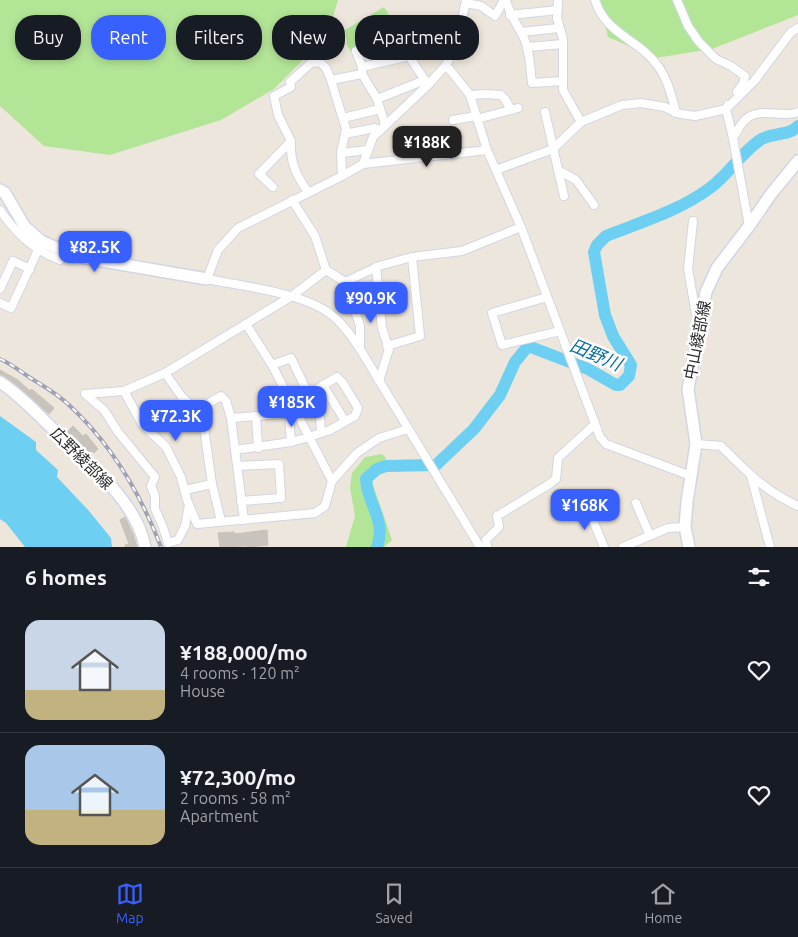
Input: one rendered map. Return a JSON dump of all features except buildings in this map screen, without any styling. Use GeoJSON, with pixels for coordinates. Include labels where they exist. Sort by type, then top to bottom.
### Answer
{"type":"FeatureCollection","features":[{"type":"Feature","properties":{"kind":"main road","name":"中山綾部線"},"geometry":{"type":"LineString","coordinates":[[689,547],[685,527],[696,444],[688,388],[706,292],[717,268],[771,194],[798,161]]}},
{"type":"Feature","properties":{"kind":"main road"},"geometry":{"type":"LineString","coordinates":[[0,190],[4,193],[25,227],[41,241],[66,252],[85,258],[207,279]]}},
{"type":"Feature","properties":{"kind":"main road","name":"広野綾部線"},"geometry":{"type":"LineString","coordinates":[[0,382],[76,450],[108,482],[137,522],[145,547]]}},
{"type":"Feature","properties":{"kind":"street"},"geometry":{"type":"LineString","coordinates":[[363,164],[373,137],[446,65],[457,44],[466,1],[481,6],[495,16],[505,0]]}},
{"type":"Feature","properties":{"kind":"street"},"geometry":{"type":"LineString","coordinates":[[505,0],[510,15],[521,32],[527,48],[532,83],[563,81]]}},
{"type":"Feature","properties":{"kind":"street"},"geometry":{"type":"LineString","coordinates":[[558,0],[557,18],[563,44],[563,90],[581,122]]}},
{"type":"Feature","properties":{"kind":"street"},"geometry":{"type":"LineString","coordinates":[[594,0],[598,10],[610,26],[639,47],[657,65],[667,82],[676,113]]}},
{"type":"Feature","properties":{"kind":"street"},"geometry":{"type":"LineString","coordinates":[[677,0],[688,26],[699,42],[716,59],[731,66],[745,76],[743,84],[726,109],[749,226]]}},
{"type":"Feature","properties":{"kind":"street"},"geometry":{"type":"LineString","coordinates":[[510,15],[558,10]]}},
{"type":"Feature","properties":{"kind":"street"},"geometry":{"type":"LineString","coordinates":[[521,32],[559,28]]}},
{"type":"Feature","properties":{"kind":"street"},"geometry":{"type":"LineString","coordinates":[[496,170],[553,149],[581,122],[622,105],[642,103],[665,107],[676,113],[695,116],[726,109],[755,80],[791,32],[798,28]]}},
{"type":"Feature","properties":{"kind":"street"},"geometry":{"type":"LineString","coordinates":[[527,48],[563,44]]}},
{"type":"Feature","properties":{"kind":"street"},"geometry":{"type":"LineString","coordinates":[[331,80],[410,56],[427,83]]}},
{"type":"Feature","properties":{"kind":"street"},"geometry":{"type":"LineString","coordinates":[[359,60],[362,71],[377,99],[385,124]]}},
{"type":"Feature","properties":{"kind":"street"},"geometry":{"type":"LineString","coordinates":[[308,192],[296,174],[290,154],[291,141],[278,115],[274,96],[290,87],[290,82],[311,63],[320,62],[326,68],[343,118],[346,134],[341,153],[342,176]]}},
{"type":"Feature","properties":{"kind":"street"},"geometry":{"type":"LineString","coordinates":[[446,65],[470,95],[487,150],[521,227],[600,437],[606,444],[691,476]]}},
{"type":"Feature","properties":{"kind":"street"},"geometry":{"type":"LineString","coordinates":[[377,99],[427,83]]}},
{"type":"Feature","properties":{"kind":"street"},"geometry":{"type":"LineString","coordinates":[[453,120],[477,118],[514,109],[500,95],[470,95]]}},
{"type":"Feature","properties":{"kind":"street"},"geometry":{"type":"LineString","coordinates":[[343,118],[380,108]]}},
{"type":"Feature","properties":{"kind":"street"},"geometry":{"type":"LineString","coordinates":[[545,112],[564,196]]}},
{"type":"Feature","properties":{"kind":"street"},"geometry":{"type":"LineString","coordinates":[[733,138],[744,121],[754,115],[772,112],[793,115],[798,112]]}},
{"type":"Feature","properties":{"kind":"street"},"geometry":{"type":"LineString","coordinates":[[346,134],[375,128],[379,130]]}},
{"type":"Feature","properties":{"kind":"street"},"geometry":{"type":"LineString","coordinates":[[273,187],[259,174],[291,141]]}},
{"type":"Feature","properties":{"kind":"street"},"geometry":{"type":"LineString","coordinates":[[341,153],[368,150]]}},
{"type":"Feature","properties":{"kind":"street"},"geometry":{"type":"LineString","coordinates":[[480,547],[360,349],[347,330],[332,315],[292,296],[207,279],[218,250],[238,228],[363,164],[487,150]]}},
{"type":"Feature","properties":{"kind":"street"},"geometry":{"type":"LineString","coordinates":[[558,170],[576,180],[594,206]]}},
{"type":"Feature","properties":{"kind":"street"},"geometry":{"type":"LineString","coordinates":[[292,200],[315,236],[326,270],[345,282],[360,326],[360,349]]}},
{"type":"Feature","properties":{"kind":"street"},"geometry":{"type":"LineString","coordinates":[[0,210],[12,227],[38,250],[60,260],[66,252]]}},
{"type":"Feature","properties":{"kind":"street"},"geometry":{"type":"LineString","coordinates":[[693,220],[688,269],[696,314],[701,315]]}},
{"type":"Feature","properties":{"kind":"street"},"geometry":{"type":"LineString","coordinates":[[345,282],[376,267],[412,257],[462,252],[521,227]]}},
{"type":"Feature","properties":{"kind":"street"},"geometry":{"type":"LineString","coordinates":[[0,304],[11,308],[38,250]]}},
{"type":"Feature","properties":{"kind":"street"},"geometry":{"type":"LineString","coordinates":[[387,346],[420,336],[412,257]]}},
{"type":"Feature","properties":{"kind":"street"},"geometry":{"type":"LineString","coordinates":[[0,288],[13,261],[30,269]]}},
{"type":"Feature","properties":{"kind":"street"},"geometry":{"type":"LineString","coordinates":[[376,267],[382,328],[389,350],[379,381]]}},
{"type":"Feature","properties":{"kind":"street"},"geometry":{"type":"LineString","coordinates":[[189,505],[185,526],[178,540],[168,543],[155,509],[155,496],[151,486],[155,477],[118,432],[104,410],[85,394],[124,391],[165,373],[292,296],[326,270]]}},
{"type":"Feature","properties":{"kind":"street"},"geometry":{"type":"LineString","coordinates":[[547,297],[492,313],[502,345],[560,331]]}},
{"type":"Feature","properties":{"kind":"street"},"geometry":{"type":"LineString","coordinates":[[246,324],[272,365],[292,404],[291,442]]}},
{"type":"Feature","properties":{"kind":"street"},"geometry":{"type":"LineString","coordinates":[[272,365],[291,358],[320,418],[321,433]]}},
{"type":"Feature","properties":{"kind":"street"},"geometry":{"type":"LineString","coordinates":[[165,373],[182,397],[197,410],[203,421],[212,484],[220,521]]}},
{"type":"Feature","properties":{"kind":"street"},"geometry":{"type":"LineString","coordinates":[[235,450],[291,442],[321,433],[355,416],[358,408],[337,377],[292,404]]}},
{"type":"Feature","properties":{"kind":"street"},"geometry":{"type":"LineString","coordinates":[[324,385],[345,421]]}},
{"type":"Feature","properties":{"kind":"street"},"geometry":{"type":"LineString","coordinates":[[124,391],[142,424],[166,447],[181,477],[197,524],[315,513],[326,506],[332,481],[357,453],[379,438],[408,429]]}},
{"type":"Feature","properties":{"kind":"street"},"geometry":{"type":"LineString","coordinates":[[197,410],[221,396],[226,400],[231,418],[244,520]]}},
{"type":"Feature","properties":{"kind":"street"},"geometry":{"type":"LineString","coordinates":[[231,418],[293,413]]}},
{"type":"Feature","properties":{"kind":"street"},"geometry":{"type":"LineString","coordinates":[[293,413],[309,437],[332,481]]}},
{"type":"Feature","properties":{"kind":"street"},"geometry":{"type":"LineString","coordinates":[[256,416],[258,448]]}},
{"type":"Feature","properties":{"kind":"street"},"geometry":{"type":"LineString","coordinates":[[487,547],[486,540],[499,527],[497,516],[556,479],[558,458],[595,424]]}},
{"type":"Feature","properties":{"kind":"street"},"geometry":{"type":"LineString","coordinates":[[696,444],[721,446],[751,476],[785,500],[798,506]]}},
{"type":"Feature","properties":{"kind":"street"},"geometry":{"type":"LineString","coordinates":[[237,466],[280,464],[281,498],[242,501]]}},
{"type":"Feature","properties":{"kind":"street"},"geometry":{"type":"LineString","coordinates":[[751,476],[770,547]]}},
{"type":"Feature","properties":{"kind":"street"},"geometry":{"type":"LineString","coordinates":[[185,490],[212,484]]}},
{"type":"Feature","properties":{"kind":"street"},"geometry":{"type":"LineString","coordinates":[[636,504],[650,536]]}},
{"type":"Feature","properties":{"kind":"street"},"geometry":{"type":"LineString","coordinates":[[587,506],[604,547]]}},
{"type":"Feature","properties":{"kind":"street"},"geometry":{"type":"LineString","coordinates":[[623,547],[668,528],[685,527]]}},
{"type":"Feature","properties":{"kind":"green space"},"geometry":{"type":"Polygon","coordinates":[[[0,0],[338,0],[333,15],[272,15],[272,60],[303,60],[274,89],[221,120],[110,155],[44,146],[0,106],[0,0]]]}},
{"type":"Feature","properties":{"kind":"green space"},"geometry":{"type":"Polygon","coordinates":[[[599,0],[798,0],[798,15],[712,49],[656,58],[608,37],[599,0]]]}},
{"type":"Feature","properties":{"kind":"green space"},"geometry":{"type":"Polygon","coordinates":[[[384,7],[389,15],[370,15],[384,7]]]}},
{"type":"Feature","properties":{"kind":"green space"},"geometry":{"type":"Polygon","coordinates":[[[355,24],[355,58],[347,45],[345,30],[355,24]]]}},
{"type":"Feature","properties":{"kind":"green space"},"geometry":{"type":"Polygon","coordinates":[[[382,454],[386,458],[384,463],[370,469],[372,482],[392,540],[384,547],[346,547],[355,516],[350,488],[352,473],[365,457],[382,454]]]}},
{"type":"Feature","properties":{"kind":"water"},"geometry":{"type":"Polygon","coordinates":[[[0,416],[36,442],[36,450],[58,470],[57,477],[111,538],[112,547],[25,547],[6,523],[0,519],[0,416]]]}},
{"type":"Feature","properties":{"kind":"waterway","name":"田野川"},"geometry":{"type":"LineString","coordinates":[[377,547],[380,528],[367,488],[366,479],[377,469],[386,466],[436,465],[474,429],[500,395],[515,362],[528,346],[588,369],[616,385],[620,385],[629,376],[631,365],[613,336],[605,315],[594,252],[597,245],[606,236],[660,215],[698,196],[717,182],[760,140],[789,132],[798,126]]}},
{"type":"Feature","properties":{"kind":"railway"},"geometry":{"type":"LineString","coordinates":[[0,359],[50,390],[70,406],[99,437],[134,490],[161,547]]}}]}
